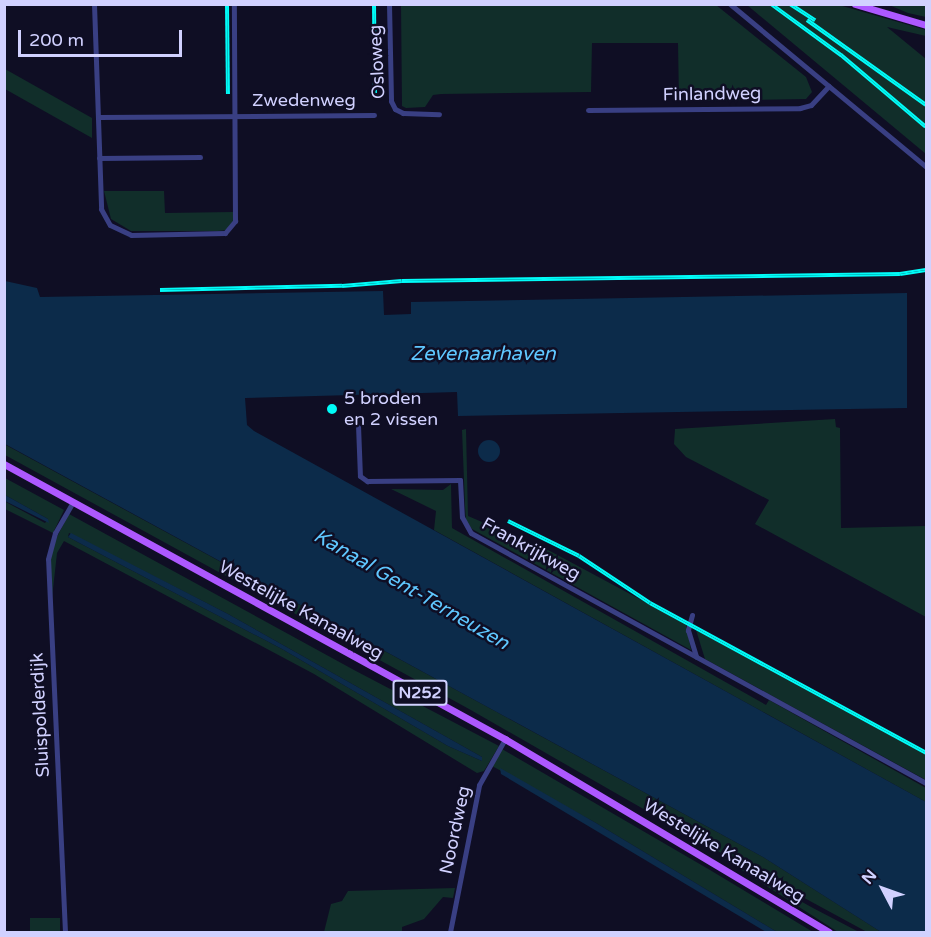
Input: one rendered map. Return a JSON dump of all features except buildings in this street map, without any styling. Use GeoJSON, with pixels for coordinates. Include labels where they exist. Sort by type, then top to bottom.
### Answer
{"type":"FeatureCollection","features":[{"type":"Feature","properties":{"kind":"main road"},"geometry":{"type":"LineString","coordinates":[[855,4],[927,26]]}},
{"type":"Feature","properties":{"kind":"main road","name":"Westelijke Kanaalweg"},"geometry":{"type":"LineString","coordinates":[[4,464],[505,739],[829,933]]}},
{"type":"Feature","properties":{"kind":"street"},"geometry":{"type":"LineString","coordinates":[[94,4],[101,209],[105,219],[118,232],[225,233],[235,221],[234,115]]}},
{"type":"Feature","properties":{"kind":"street","name":"Zwedenweg"},"geometry":{"type":"LineString","coordinates":[[234,4],[234,115]]}},
{"type":"Feature","properties":{"kind":"street","name":"Osloweg"},"geometry":{"type":"LineString","coordinates":[[389,4],[391,100],[395,109],[404,113],[440,114]]}},
{"type":"Feature","properties":{"kind":"street"},"geometry":{"type":"LineString","coordinates":[[730,4],[927,167]]}},
{"type":"Feature","properties":{"kind":"street","name":"Finlandweg"},"geometry":{"type":"LineString","coordinates":[[588,110],[800,108],[811,105],[829,86]]}},
{"type":"Feature","properties":{"kind":"street","name":"Zwedenweg"},"geometry":{"type":"LineString","coordinates":[[99,117],[374,115]]}},
{"type":"Feature","properties":{"kind":"street"},"geometry":{"type":"LineString","coordinates":[[99,158],[200,157]]}},
{"type":"Feature","properties":{"kind":"street","name":"Frankrijkweg"},"geometry":{"type":"LineString","coordinates":[[358,425],[360,476],[368,481],[460,480],[462,517],[471,533],[927,783]]}},
{"type":"Feature","properties":{"kind":"street","name":"Sluispolderdijk"},"geometry":{"type":"LineString","coordinates":[[65,933],[48,559],[55,533],[73,502]]}},
{"type":"Feature","properties":{"kind":"street"},"geometry":{"type":"LineString","coordinates":[[692,615],[688,630],[696,657]]}},
{"type":"Feature","properties":{"kind":"street","name":"Noordweg"},"geometry":{"type":"LineString","coordinates":[[450,933],[478,785],[505,739]]}},
{"type":"Feature","properties":{"kind":"green space"},"geometry":{"type":"Polygon","coordinates":[[[401,5],[716,5],[806,77],[812,92],[806,99],[679,101],[678,43],[592,43],[591,92],[441,94],[433,95],[425,107],[406,108],[402,106],[401,5]]]}},
{"type":"Feature","properties":{"kind":"green space"},"geometry":{"type":"Polygon","coordinates":[[[747,5],[839,5],[926,30],[926,36],[887,27],[926,59],[926,154],[747,5]]]}},
{"type":"Feature","properties":{"kind":"green space"},"geometry":{"type":"Polygon","coordinates":[[[889,5],[926,5],[926,17],[908,13],[889,5]]]}},
{"type":"Feature","properties":{"kind":"green space"},"geometry":{"type":"Polygon","coordinates":[[[5,69],[92,118],[92,138],[5,89],[5,69]]]}},
{"type":"Feature","properties":{"kind":"green space"},"geometry":{"type":"Polygon","coordinates":[[[104,191],[164,191],[165,213],[233,212],[234,220],[227,230],[218,231],[131,231],[111,219],[104,191]]]}},
{"type":"Feature","properties":{"kind":"green space"},"geometry":{"type":"Polygon","coordinates":[[[835,419],[836,427],[840,428],[841,528],[926,526],[926,617],[755,524],[769,500],[686,457],[674,444],[675,429],[835,419]]]}},
{"type":"Feature","properties":{"kind":"green space"},"geometry":{"type":"Polygon","coordinates":[[[466,429],[468,516],[550,551],[686,624],[691,650],[472,529],[466,521],[465,506],[462,430],[466,429]]]}},
{"type":"Feature","properties":{"kind":"green space"},"geometry":{"type":"Polygon","coordinates":[[[4,444],[763,857],[881,932],[867,932],[701,842],[469,709],[5,455],[4,444]]]}},
{"type":"Feature","properties":{"kind":"green space"},"geometry":{"type":"Polygon","coordinates":[[[5,478],[64,510],[53,533],[5,509],[4,501],[45,523],[48,519],[5,495],[5,478]]]}},
{"type":"Feature","properties":{"kind":"green space"},"geometry":{"type":"Polygon","coordinates":[[[451,484],[452,528],[766,705],[769,700],[926,788],[926,802],[434,530],[436,511],[391,489],[443,490],[451,484]]]}},
{"type":"Feature","properties":{"kind":"green space"},"geometry":{"type":"Polygon","coordinates":[[[69,514],[354,670],[499,746],[484,771],[477,773],[314,674],[64,541],[57,553],[52,598],[50,550],[69,514]],[[69,533],[68,537],[282,649],[448,746],[482,761],[482,757],[228,614],[69,533]]]}},
{"type":"Feature","properties":{"kind":"green space"},"geometry":{"type":"Polygon","coordinates":[[[696,630],[926,751],[926,780],[705,659],[696,630]]]}},
{"type":"Feature","properties":{"kind":"green space"},"geometry":{"type":"Polygon","coordinates":[[[502,749],[813,932],[777,932],[596,823],[492,766],[502,749]]]}},
{"type":"Feature","properties":{"kind":"green space"},"geometry":{"type":"Polygon","coordinates":[[[721,857],[813,908],[859,932],[838,932],[721,857]]]}},
{"type":"Feature","properties":{"kind":"green space"},"geometry":{"type":"Polygon","coordinates":[[[455,888],[453,898],[443,897],[424,919],[402,927],[402,932],[324,932],[331,904],[342,901],[348,891],[455,888]]]}},
{"type":"Feature","properties":{"kind":"green space"},"geometry":{"type":"Polygon","coordinates":[[[30,918],[60,918],[60,932],[30,932],[30,918]]]}},
{"type":"Feature","properties":{"kind":"water"},"geometry":{"type":"Polygon","coordinates":[[[5,281],[37,288],[40,297],[383,291],[384,315],[411,314],[411,302],[907,293],[907,408],[458,416],[457,392],[245,398],[247,425],[254,431],[926,802],[926,932],[881,932],[763,857],[5,444],[5,281]]]}},
{"type":"Feature","properties":{"kind":"water"},"geometry":{"type":"Polygon","coordinates":[[[489,440],[497,443],[500,451],[497,459],[489,462],[481,459],[478,451],[481,443],[489,440]]]}},
{"type":"Feature","properties":{"kind":"water"},"geometry":{"type":"Polygon","coordinates":[[[5,495],[48,519],[49,523],[5,501],[5,495]]]}},
{"type":"Feature","properties":{"kind":"water"},"geometry":{"type":"Polygon","coordinates":[[[71,533],[228,614],[482,757],[482,761],[448,746],[282,649],[68,537],[71,533]]]}},
{"type":"Feature","properties":{"kind":"water"},"geometry":{"type":"Polygon","coordinates":[[[500,768],[777,932],[766,932],[501,774],[500,768]]]}},
{"type":"Feature","properties":{"kind":"railway"},"geometry":{"type":"LineString","coordinates":[[227,4],[228,94]]}},
{"type":"Feature","properties":{"kind":"railway"},"geometry":{"type":"LineString","coordinates":[[374,4],[375,93]]}},
{"type":"Feature","properties":{"kind":"railway"},"geometry":{"type":"LineString","coordinates":[[771,4],[841,55],[926,127]]}},
{"type":"Feature","properties":{"kind":"railway"},"geometry":{"type":"LineString","coordinates":[[790,4],[815,20]]}},
{"type":"Feature","properties":{"kind":"railway"},"geometry":{"type":"LineString","coordinates":[[807,20],[926,105]]}},
{"type":"Feature","properties":{"kind":"railway"},"geometry":{"type":"LineString","coordinates":[[160,290],[342,286],[402,281],[900,274],[926,270]]}},
{"type":"Feature","properties":{"kind":"railway"},"geometry":{"type":"LineString","coordinates":[[508,521],[579,556],[650,603],[926,753]]}},
{"type":"Feature","properties":{"kind":"place","name":"5 broden en 2 vissen"},"geometry":{"type":"Point","coordinates":[332,409]}},
{"type":"Feature","properties":{"kind":"water label","name":"Zevenaarhaven"},"geometry":{"type":"Point","coordinates":[483,354]}},
{"type":"Feature","properties":{"kind":"water label","name":"Kanaal Gent-Terneuzen"},"geometry":{"type":"Point","coordinates":[411,590]}}]}
